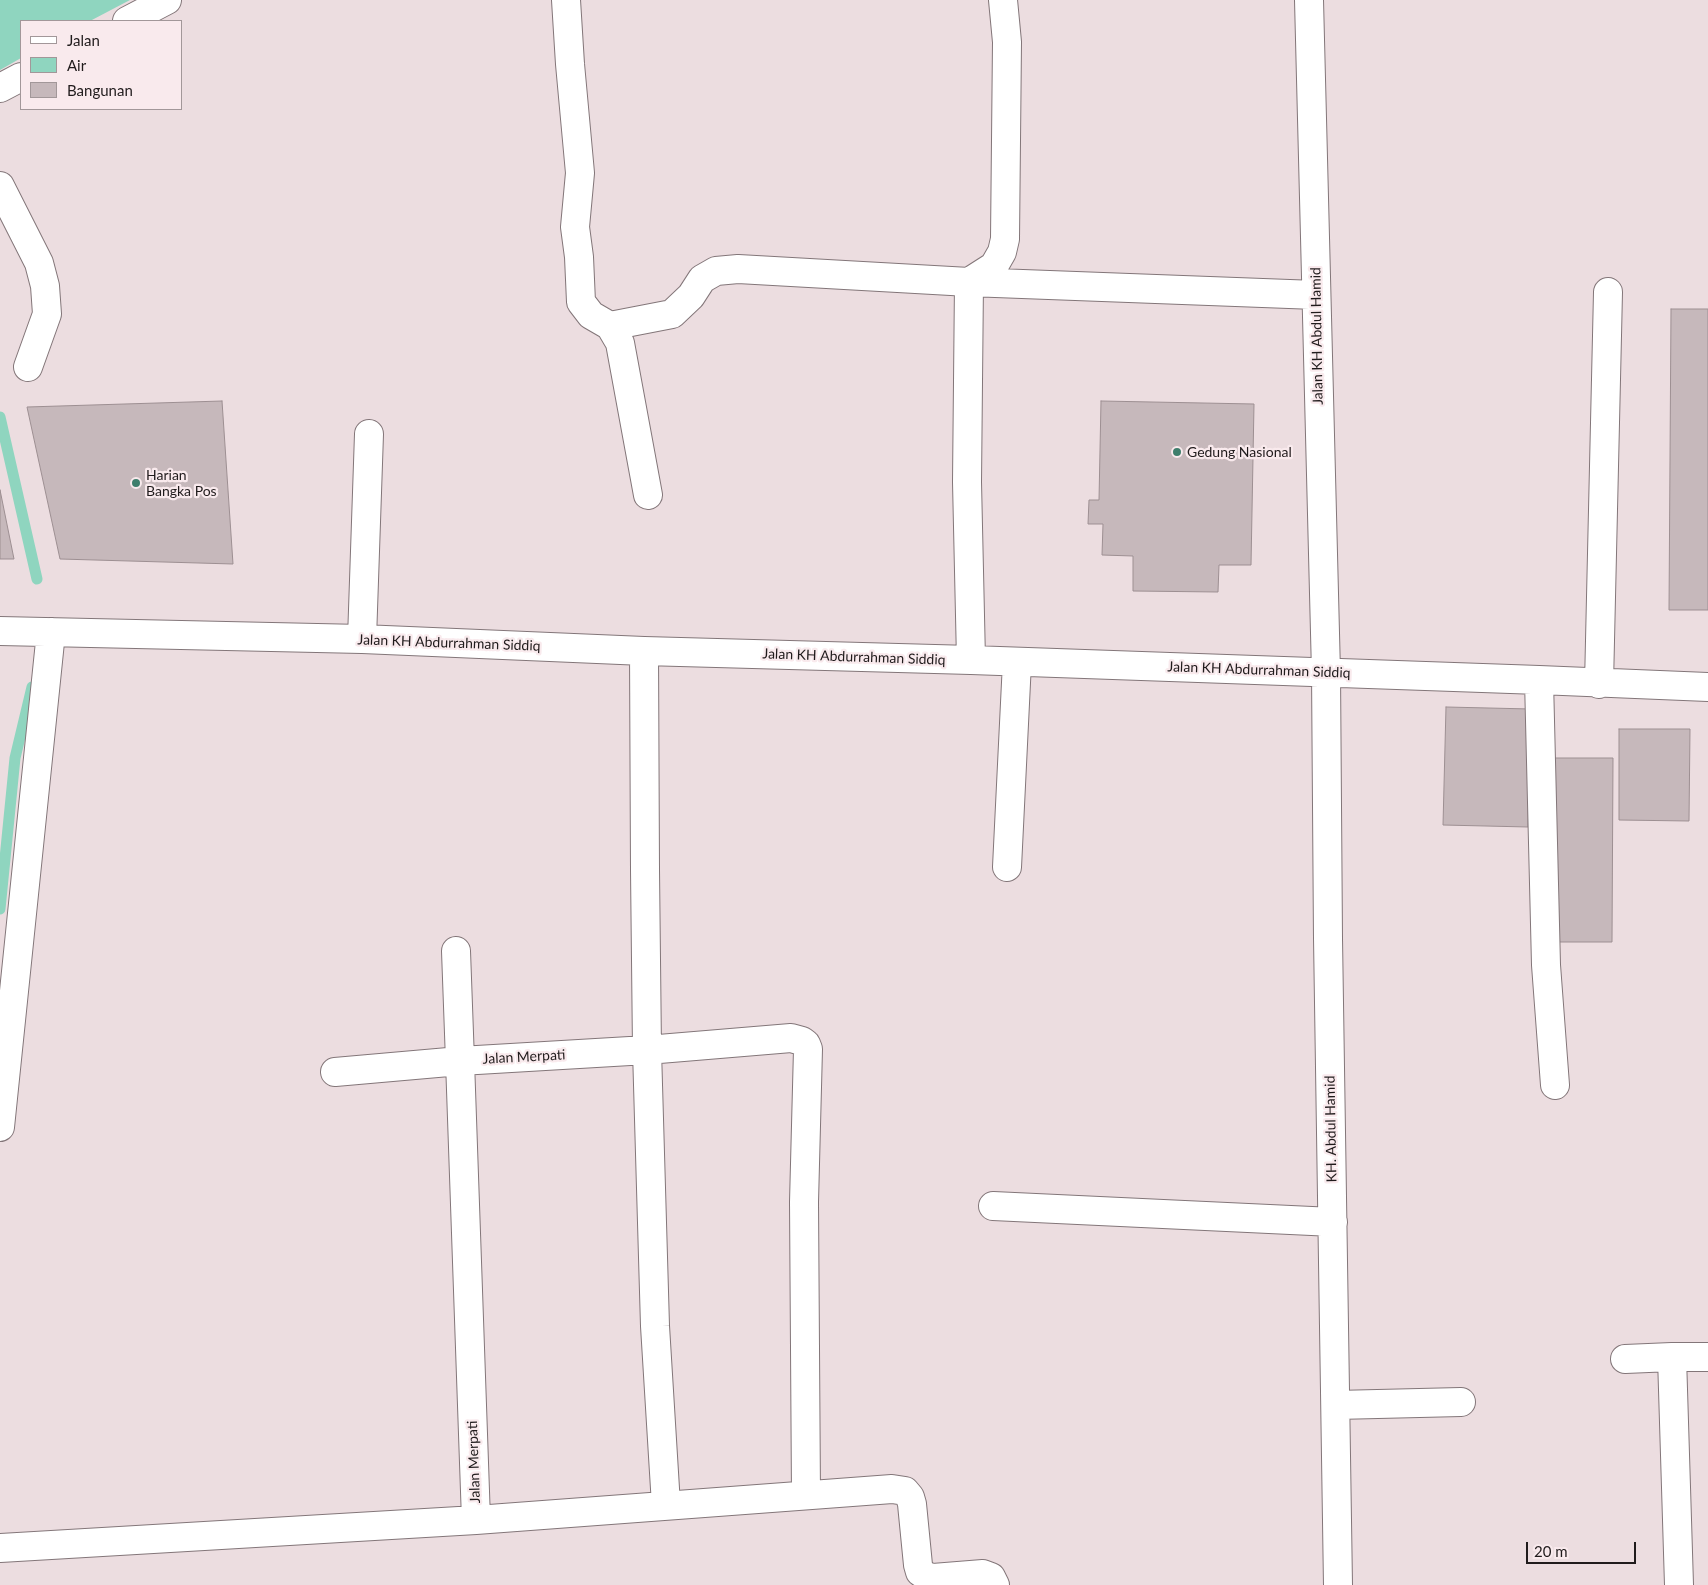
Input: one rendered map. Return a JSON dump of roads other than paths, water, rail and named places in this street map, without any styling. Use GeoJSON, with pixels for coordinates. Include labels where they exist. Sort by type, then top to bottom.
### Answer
{"type":"FeatureCollection","features":[{"type":"Feature","properties":{"kind":"street"},"geometry":{"type":"LineString","coordinates":[[129,20],[167,0]]}},
{"type":"Feature","properties":{"kind":"street"},"geometry":{"type":"LineString","coordinates":[[566,0],[570,72],[580,173],[576,227],[581,302],[591,315],[610,326],[620,344],[648,495]]}},
{"type":"Feature","properties":{"kind":"street"},"geometry":{"type":"LineString","coordinates":[[969,282],[994,266],[1002,252],[1005,239],[1007,42],[1003,0]]}},
{"type":"Feature","properties":{"kind":"street","name":"Jalan KH Abdul Hamid"},"geometry":{"type":"LineString","coordinates":[[1309,0],[1326,672]]}},
{"type":"Feature","properties":{"kind":"street"},"geometry":{"type":"LineString","coordinates":[[0,88],[20,78]]}},
{"type":"Feature","properties":{"kind":"street"},"geometry":{"type":"LineString","coordinates":[[0,186],[39,263],[45,286],[47,314],[28,367]]}},
{"type":"Feature","properties":{"kind":"street"},"geometry":{"type":"LineString","coordinates":[[610,326],[672,314],[691,296],[702,279],[716,271],[738,270],[969,282],[1316,295]]}},
{"type":"Feature","properties":{"kind":"street"},"geometry":{"type":"LineString","coordinates":[[969,282],[967,482],[971,660]]}},
{"type":"Feature","properties":{"kind":"street"},"geometry":{"type":"LineString","coordinates":[[1599,684],[1608,292]]}},
{"type":"Feature","properties":{"kind":"street"},"geometry":{"type":"LineString","coordinates":[[362,639],[369,434]]}},
{"type":"Feature","properties":{"kind":"street","name":"Jalan KH Abdurrahman Siddiq"},"geometry":{"type":"LineString","coordinates":[[0,631],[362,639],[644,651],[1326,672],[1708,688]]}},
{"type":"Feature","properties":{"kind":"street"},"geometry":{"type":"LineString","coordinates":[[0,1127],[51,632]]}},
{"type":"Feature","properties":{"kind":"street"},"geometry":{"type":"LineString","coordinates":[[644,651],[645,870],[655,1326],[666,1506]]}},
{"type":"Feature","properties":{"kind":"street"},"geometry":{"type":"LineString","coordinates":[[1007,867],[1018,662]]}},
{"type":"Feature","properties":{"kind":"street","name":"KH. Abdul Hamid"},"geometry":{"type":"LineString","coordinates":[[1326,672],[1338,1585]]}},
{"type":"Feature","properties":{"kind":"street"},"geometry":{"type":"LineString","coordinates":[[1539,680],[1546,965],[1555,1084]]}},
{"type":"Feature","properties":{"kind":"street"},"geometry":{"type":"LineString","coordinates":[[335,1072],[460,1061],[456,951]]}},
{"type":"Feature","properties":{"kind":"street","name":"Jalan Merpati"},"geometry":{"type":"LineString","coordinates":[[476,1520],[460,1061],[648,1050],[792,1038],[806,1044],[808,1049],[804,1202],[806,1495]]}},
{"type":"Feature","properties":{"kind":"street"},"geometry":{"type":"LineString","coordinates":[[993,1206],[1333,1222]]}},
{"type":"Feature","properties":{"kind":"street"},"geometry":{"type":"LineString","coordinates":[[1672,1357],[1679,1585]]}},
{"type":"Feature","properties":{"kind":"street"},"geometry":{"type":"LineString","coordinates":[[1625,1359],[1708,1357]]}},
{"type":"Feature","properties":{"kind":"street"},"geometry":{"type":"LineString","coordinates":[[1336,1405],[1461,1402]]}},
{"type":"Feature","properties":{"kind":"street"},"geometry":{"type":"LineString","coordinates":[[0,1548],[476,1520],[892,1489],[905,1491],[909,1494],[912,1504],[920,1572],[923,1575],[933,1578],[983,1574],[991,1577],[995,1585]]}},
{"type":"Feature","properties":{"kind":"water"},"geometry":{"type":"Polygon","coordinates":[[[0,0],[130,0],[92,20],[20,20],[20,59],[0,70],[0,0]]]}},
{"type":"Feature","properties":{"kind":"waterway"},"geometry":{"type":"LineString","coordinates":[[0,417],[37,579]]}},
{"type":"Feature","properties":{"kind":"waterway"},"geometry":{"type":"LineString","coordinates":[[0,909],[15,758],[32,687]]}},
{"type":"Feature","properties":{"kind":"place","name":"Gedung Nasional"},"geometry":{"type":"Point","coordinates":[1177,452]}},
{"type":"Feature","properties":{"kind":"place","name":"Harian Bangka Pos"},"geometry":{"type":"Point","coordinates":[136,483]}}]}
